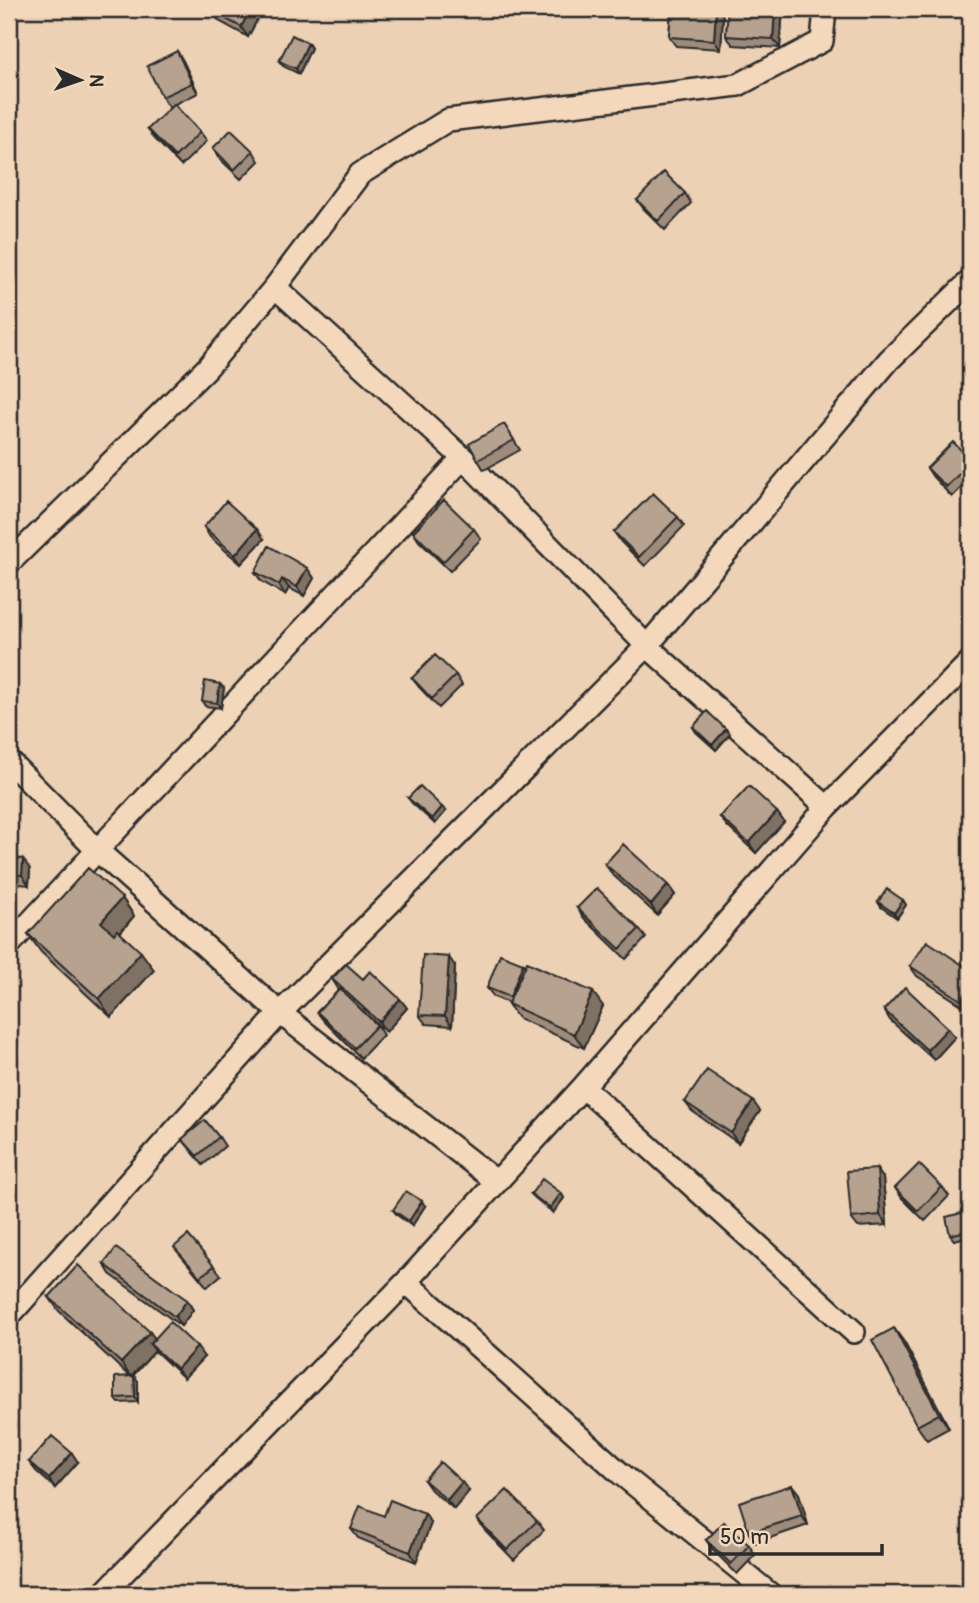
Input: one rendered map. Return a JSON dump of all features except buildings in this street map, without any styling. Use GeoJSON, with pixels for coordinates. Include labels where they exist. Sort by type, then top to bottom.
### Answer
{"type":"FeatureCollection","features":[{"type":"Feature","properties":{"kind":"street"},"geometry":{"type":"LineString","coordinates":[[9,563],[207,368],[275,287],[360,174],[448,120],[738,85],[822,41],[825,9]]}},
{"type":"Feature","properties":{"kind":"street"},"geometry":{"type":"LineString","coordinates":[[9,1316],[280,1013],[647,646],[889,360],[970,281]]}},
{"type":"Feature","properties":{"kind":"street"},"geometry":{"type":"LineString","coordinates":[[275,287],[463,458],[647,646],[827,807]]}},
{"type":"Feature","properties":{"kind":"street"},"geometry":{"type":"LineString","coordinates":[[9,945],[463,458]]}},
{"type":"Feature","properties":{"kind":"street"},"geometry":{"type":"LineString","coordinates":[[103,1594],[407,1282],[583,1087],[827,807],[970,662]]}},
{"type":"Feature","properties":{"kind":"street"},"geometry":{"type":"LineString","coordinates":[[9,761],[97,850],[280,1013],[497,1182]]}},
{"type":"Feature","properties":{"kind":"street"},"geometry":{"type":"LineString","coordinates":[[583,1087],[854,1332]]}},
{"type":"Feature","properties":{"kind":"street"},"geometry":{"type":"LineString","coordinates":[[407,1282],[620,1473],[771,1594]]}}]}
